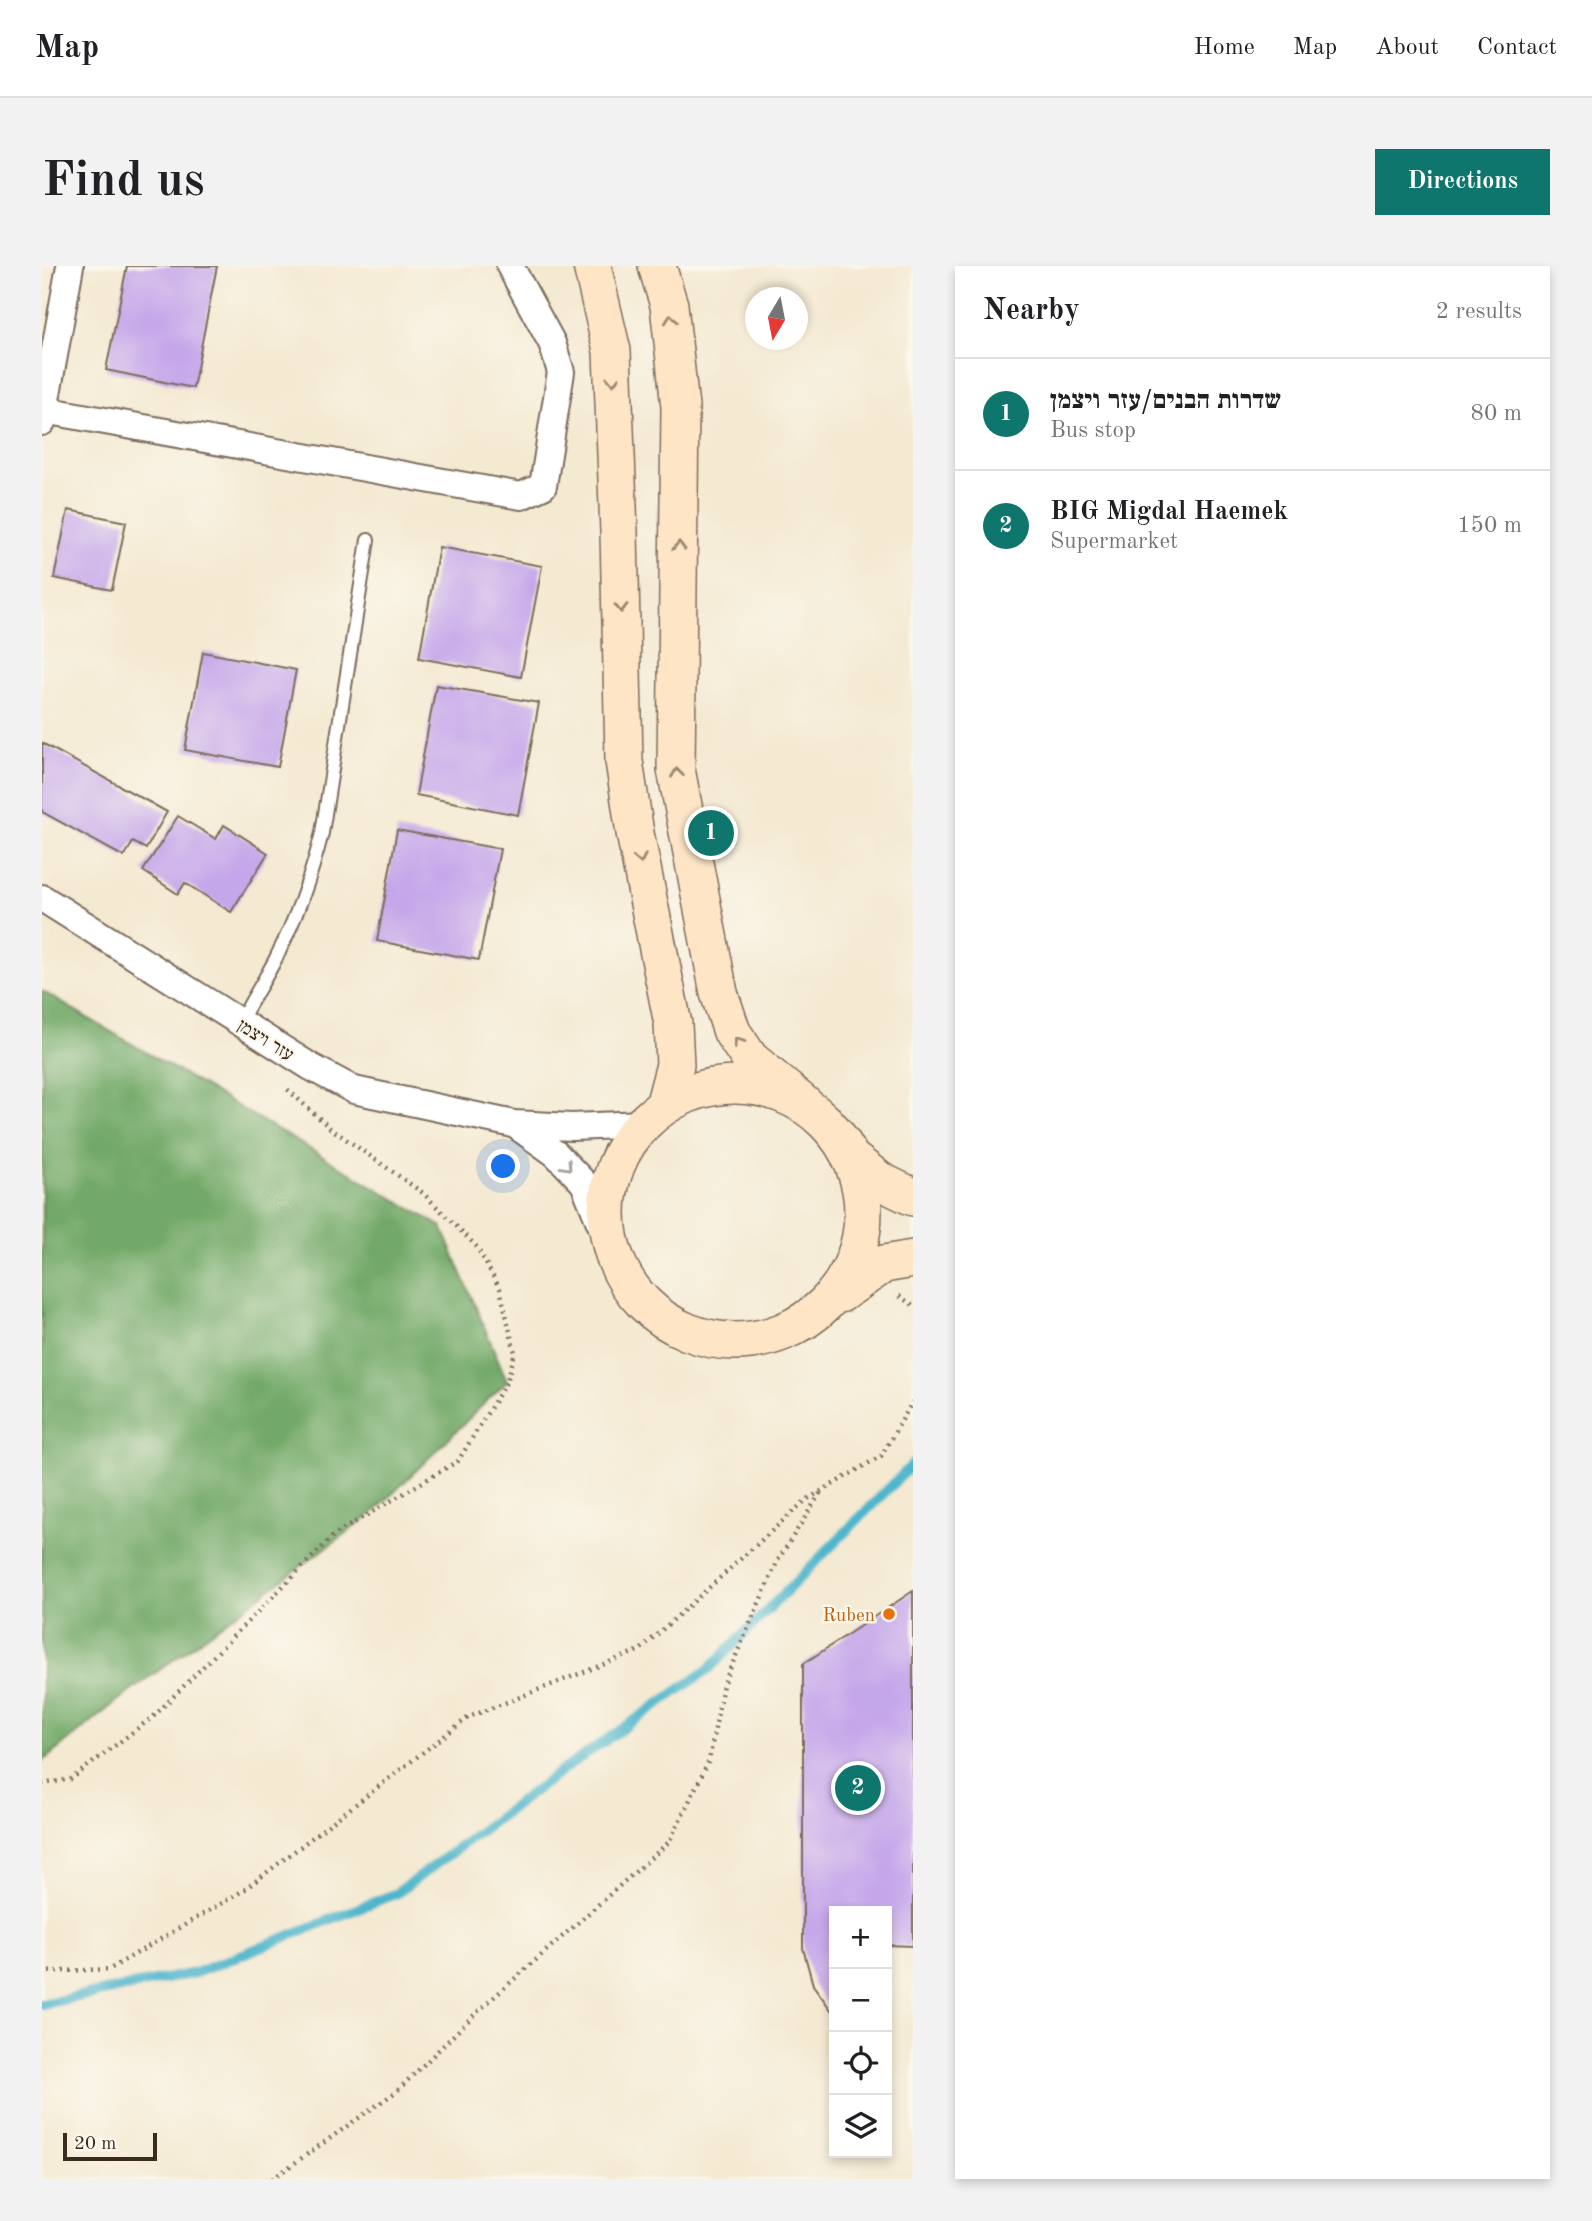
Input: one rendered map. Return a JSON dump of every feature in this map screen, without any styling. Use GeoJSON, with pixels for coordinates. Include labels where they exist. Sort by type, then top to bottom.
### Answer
{"type":"FeatureCollection","features":[{"type":"Feature","properties":{"kind":"main road"},"geometry":{"type":"LineString","coordinates":[[592,266],[612,351],[624,761],[635,833],[673,1024],[675,1065],[654,1115]]}},
{"type":"Feature","properties":{"kind":"main road"},"geometry":{"type":"LineString","coordinates":[[657,266],[669,306],[680,407],[676,769],[719,993],[732,1032],[750,1059],[805,1105],[832,1129],[852,1159],[862,1193],[863,1223],[858,1252],[845,1279],[827,1302],[804,1321],[774,1335],[741,1341],[708,1338],[670,1323],[638,1298],[617,1264],[606,1225],[608,1190],[618,1158],[637,1129],[654,1115],[697,1090],[734,1084],[771,1090],[805,1105]]}},
{"type":"Feature","properties":{"kind":"main road"},"geometry":{"type":"LineString","coordinates":[[852,1159],[880,1181],[913,1197]]}},
{"type":"Feature","properties":{"kind":"main road"},"geometry":{"type":"LineString","coordinates":[[816,1311],[884,1264],[913,1259]]}},
{"type":"Feature","properties":{"kind":"street"},"geometry":{"type":"LineString","coordinates":[[70,266],[43,416],[521,496],[543,486],[561,372],[552,343],[510,266]]}},
{"type":"Feature","properties":{"kind":"street","name":"עזר ויצמן"},"geometry":{"type":"LineString","coordinates":[[42,898],[311,1067],[354,1090],[514,1124],[572,1127],[654,1115]]}},
{"type":"Feature","properties":{"kind":"street"},"geometry":{"type":"LineString","coordinates":[[514,1124],[555,1154],[584,1183],[617,1264]]}},
{"type":"Feature","properties":{"kind":"lane"},"geometry":{"type":"LineString","coordinates":[[240,1022],[275,961],[297,913],[319,846],[368,540]]}},
{"type":"Feature","properties":{"kind":"path"},"geometry":{"type":"LineString","coordinates":[[42,1784],[71,1779],[154,1716],[335,1534],[458,1461],[507,1381],[515,1353],[500,1289],[477,1247],[423,1193],[330,1128],[280,1083],[266,1038]]}},
{"type":"Feature","properties":{"kind":"path"},"geometry":{"type":"LineString","coordinates":[[42,1972],[110,1969],[244,1890],[469,1717],[640,1650],[806,1500],[881,1456],[913,1401]]}},
{"type":"Feature","properties":{"kind":"path"},"geometry":{"type":"LineString","coordinates":[[272,2179],[397,2091],[476,2013],[669,1842],[709,1761],[723,1685],[778,1560],[821,1492]]}},
{"type":"Feature","properties":{"kind":"green space"},"geometry":{"type":"Polygon","coordinates":[[[42,991],[442,1227],[507,1381],[372,1514],[116,1702],[42,1762],[42,991]]]}},
{"type":"Feature","properties":{"kind":"building"},"geometry":{"type":"Polygon","coordinates":[[[127,266],[217,266],[193,388],[106,370],[127,266]]]}},
{"type":"Feature","properties":{"kind":"building"},"geometry":{"type":"Polygon","coordinates":[[[68,510],[126,522],[112,590],[54,578],[68,510]]]}},
{"type":"Feature","properties":{"kind":"building"},"geometry":{"type":"Polygon","coordinates":[[[439,547],[542,566],[521,677],[419,658],[439,547]]]}},
{"type":"Feature","properties":{"kind":"building"},"geometry":{"type":"Polygon","coordinates":[[[203,652],[296,670],[278,767],[185,750],[203,652]]]}},
{"type":"Feature","properties":{"kind":"building"},"geometry":{"type":"Polygon","coordinates":[[[436,685],[539,703],[518,815],[416,795],[436,685]]]}},
{"type":"Feature","properties":{"kind":"building"},"geometry":{"type":"Polygon","coordinates":[[[42,743],[167,812],[146,849],[133,842],[124,857],[42,812],[42,743]]]}},
{"type":"Feature","properties":{"kind":"building"},"geometry":{"type":"Polygon","coordinates":[[[178,816],[216,839],[224,825],[268,853],[231,912],[185,883],[178,894],[143,871],[178,816]]]}},
{"type":"Feature","properties":{"kind":"building"},"geometry":{"type":"Polygon","coordinates":[[[397,830],[500,849],[479,960],[377,941],[397,830]]]}},
{"type":"Feature","properties":{"kind":"building"},"geometry":{"type":"Polygon","coordinates":[[[913,1591],[913,1946],[892,1945],[892,1906],[829,1906],[829,2007],[813,1985],[803,1948],[803,1664],[913,1591]]]}},
{"type":"Feature","properties":{"kind":"waterway"},"geometry":{"type":"LineString","coordinates":[[42,2004],[195,1973],[397,1893],[557,1774],[709,1669],[913,1464]]}},
{"type":"Feature","properties":{"kind":"place","name":"שדרות הבנים/עזר ויצמן"},"geometry":{"type":"Point","coordinates":[711,833]}},
{"type":"Feature","properties":{"kind":"place","name":"Ruben"},"geometry":{"type":"Point","coordinates":[889,1614]}},
{"type":"Feature","properties":{"kind":"place","name":"BIG Migdal Haemek"},"geometry":{"type":"Point","coordinates":[858,1788]}}]}
